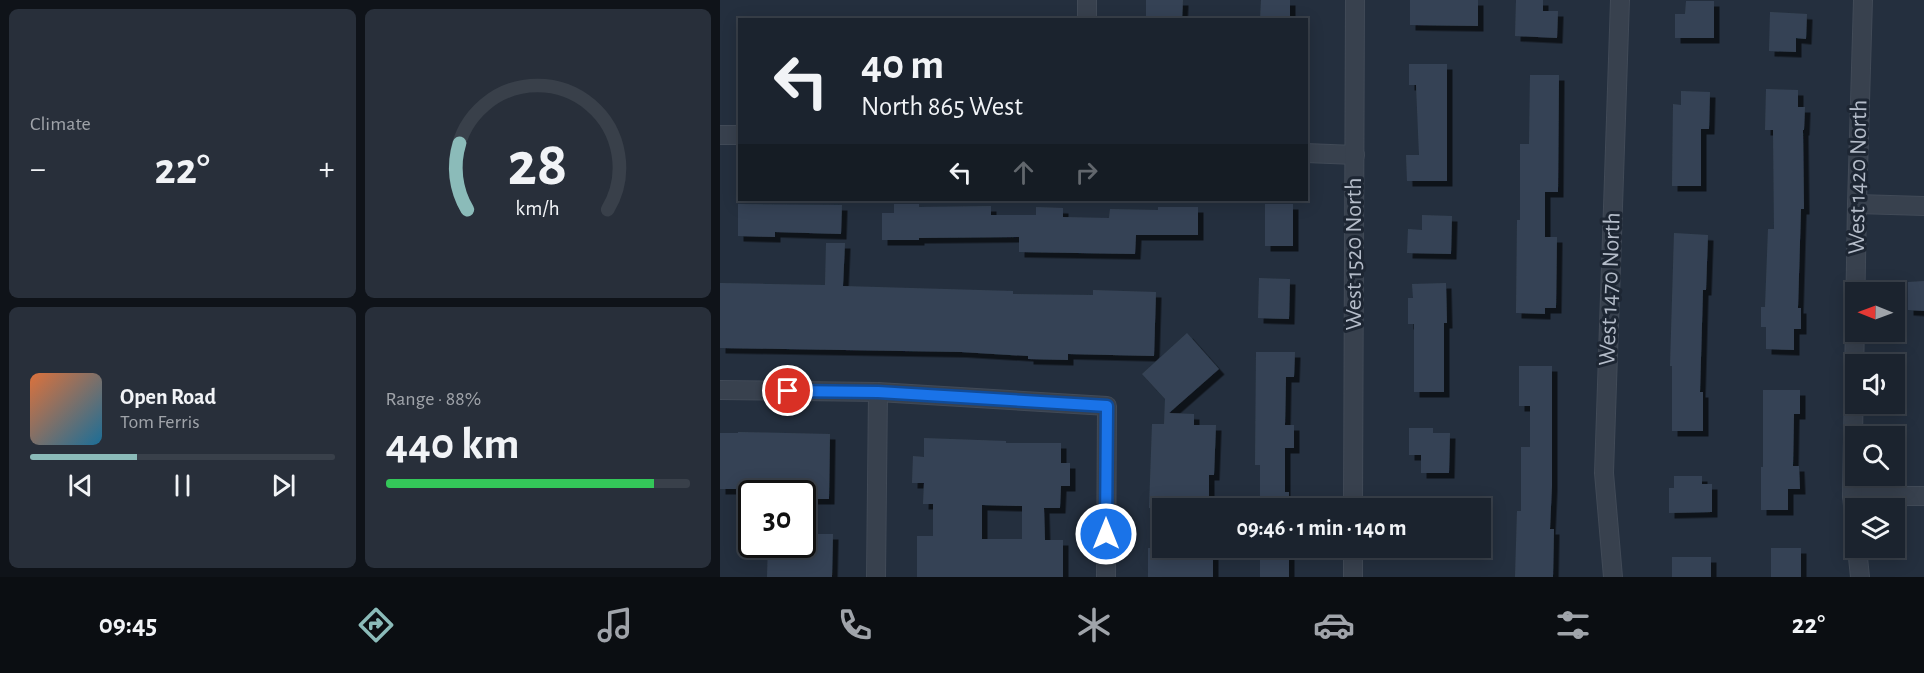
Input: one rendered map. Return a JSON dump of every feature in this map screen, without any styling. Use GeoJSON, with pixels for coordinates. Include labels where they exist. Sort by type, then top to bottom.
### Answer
{"type":"FeatureCollection","features":[{"type":"Feature","properties":{"kind":"street"},"geometry":{"type":"LineString","coordinates":[[1087,0],[1087,18]]}},
{"type":"Feature","properties":{"kind":"street","name":"West 1520 North"},"geometry":{"type":"LineString","coordinates":[[1353,498],[1355,0]]}},
{"type":"Feature","properties":{"kind":"street","name":"West 1470 North"},"geometry":{"type":"LineString","coordinates":[[1613,577],[1604,473],[1620,0]]}},
{"type":"Feature","properties":{"kind":"street","name":"West 1420 North"},"geometry":{"type":"LineString","coordinates":[[1852,496],[1863,0]]}},
{"type":"Feature","properties":{"kind":"street"},"geometry":{"type":"LineString","coordinates":[[720,135],[738,135]]}},
{"type":"Feature","properties":{"kind":"street"},"geometry":{"type":"LineString","coordinates":[[1308,153],[1354,155]]}},
{"type":"Feature","properties":{"kind":"street"},"geometry":{"type":"LineString","coordinates":[[1857,204],[1924,206]]}},
{"type":"Feature","properties":{"kind":"street"},"geometry":{"type":"LineString","coordinates":[[720,390],[878,392],[1107,406],[1106,577]]}},
{"type":"Feature","properties":{"kind":"street"},"geometry":{"type":"LineString","coordinates":[[876,577],[878,392]]}},
{"type":"Feature","properties":{"kind":"street"},"geometry":{"type":"LineString","coordinates":[[1852,496],[1924,496]]}},
{"type":"Feature","properties":{"kind":"street"},"geometry":{"type":"LineString","coordinates":[[1353,558],[1353,577]]}},
{"type":"Feature","properties":{"kind":"street"},"geometry":{"type":"LineString","coordinates":[[1858,558],[1860,577]]}},
{"type":"Feature","properties":{"kind":"building"},"geometry":{"type":"Polygon","coordinates":[[[1146,0],[1183,0],[1182,18],[1146,18],[1146,0]]]}},
{"type":"Feature","properties":{"kind":"building"},"geometry":{"type":"Polygon","coordinates":[[[1261,0],[1290,0],[1290,18],[1260,18],[1261,0]]]}},
{"type":"Feature","properties":{"kind":"building"},"geometry":{"type":"Polygon","coordinates":[[[1410,0],[1478,0],[1478,26],[1410,25],[1410,0]]]}},
{"type":"Feature","properties":{"kind":"building"},"geometry":{"type":"Polygon","coordinates":[[[1516,0],[1543,0],[1543,11],[1558,11],[1557,38],[1515,36],[1516,0]]]}},
{"type":"Feature","properties":{"kind":"building"},"geometry":{"type":"Polygon","coordinates":[[[1686,1],[1714,1],[1714,38],[1675,38],[1675,14],[1685,14],[1686,1]]]}},
{"type":"Feature","properties":{"kind":"building"},"geometry":{"type":"Polygon","coordinates":[[[1770,12],[1807,14],[1806,39],[1796,38],[1796,52],[1769,51],[1770,12]]]}},
{"type":"Feature","properties":{"kind":"building"},"geometry":{"type":"Polygon","coordinates":[[[1409,64],[1447,64],[1447,181],[1407,181],[1406,155],[1419,155],[1416,85],[1409,85],[1409,64]]]}},
{"type":"Feature","properties":{"kind":"building"},"geometry":{"type":"Polygon","coordinates":[[[1530,75],[1559,75],[1558,192],[1545,192],[1545,237],[1557,237],[1556,308],[1545,308],[1545,314],[1516,313],[1520,144],[1529,144],[1530,75]]]}},
{"type":"Feature","properties":{"kind":"building"},"geometry":{"type":"Polygon","coordinates":[[[1766,89],[1798,90],[1798,107],[1805,107],[1804,209],[1801,209],[1798,308],[1801,308],[1801,329],[1794,329],[1794,350],[1766,349],[1766,327],[1761,327],[1761,307],[1765,307],[1768,229],[1774,229],[1773,130],[1765,130],[1766,89]]]}},
{"type":"Feature","properties":{"kind":"building"},"geometry":{"type":"Polygon","coordinates":[[[1681,91],[1710,92],[1709,129],[1701,129],[1701,186],[1672,186],[1673,104],[1681,105],[1681,91]]]}},
{"type":"Feature","properties":{"kind":"building"},"geometry":{"type":"Polygon","coordinates":[[[738,204],[842,205],[841,234],[775,232],[775,237],[738,236],[738,204]]]}},
{"type":"Feature","properties":{"kind":"building"},"geometry":{"type":"Polygon","coordinates":[[[894,204],[919,204],[919,207],[991,206],[991,215],[1036,215],[1036,207],[1063,208],[1063,217],[1109,218],[1110,209],[1158,210],[1158,207],[1198,207],[1198,235],[1136,235],[1135,254],[1019,252],[1019,237],[882,240],[882,213],[894,213],[894,204]]]}},
{"type":"Feature","properties":{"kind":"building"},"geometry":{"type":"Polygon","coordinates":[[[1265,204],[1293,204],[1293,246],[1265,246],[1265,204]]]}},
{"type":"Feature","properties":{"kind":"building"},"geometry":{"type":"Polygon","coordinates":[[[1422,215],[1452,216],[1451,254],[1407,253],[1408,229],[1422,230],[1422,215]]]}},
{"type":"Feature","properties":{"kind":"building"},"geometry":{"type":"Polygon","coordinates":[[[1674,233],[1708,235],[1706,290],[1703,290],[1700,392],[1703,392],[1703,431],[1672,431],[1672,366],[1670,366],[1674,233]]]}},
{"type":"Feature","properties":{"kind":"building"},"geometry":{"type":"Polygon","coordinates":[[[826,243],[845,243],[843,286],[1013,291],[1013,294],[1093,295],[1093,290],[1156,292],[1154,356],[1068,354],[1068,360],[1028,359],[1028,356],[961,352],[720,348],[720,283],[825,285],[826,243]]]}},
{"type":"Feature","properties":{"kind":"building"},"geometry":{"type":"Polygon","coordinates":[[[1259,278],[1290,279],[1289,319],[1258,318],[1259,278]]]}},
{"type":"Feature","properties":{"kind":"building"},"geometry":{"type":"Polygon","coordinates":[[[1924,281],[1924,311],[1908,310],[1908,282],[1924,281]]]}},
{"type":"Feature","properties":{"kind":"building"},"geometry":{"type":"Polygon","coordinates":[[[1446,283],[1444,392],[1414,392],[1414,324],[1408,324],[1408,298],[1413,298],[1412,284],[1446,283]]]}},
{"type":"Feature","properties":{"kind":"building"},"geometry":{"type":"Polygon","coordinates":[[[1187,333],[1219,369],[1169,413],[1194,414],[1194,425],[1216,425],[1214,475],[1209,475],[1209,498],[1152,498],[1152,508],[1149,508],[1152,424],[1164,424],[1165,399],[1142,374],[1187,333]]]}},
{"type":"Feature","properties":{"kind":"building"},"geometry":{"type":"Polygon","coordinates":[[[1256,352],[1295,352],[1294,377],[1286,377],[1285,425],[1294,425],[1294,448],[1285,448],[1285,492],[1289,492],[1289,498],[1260,498],[1260,465],[1255,465],[1256,352]]]}},
{"type":"Feature","properties":{"kind":"building"},"geometry":{"type":"Polygon","coordinates":[[[1519,366],[1552,366],[1550,529],[1554,529],[1553,577],[1515,577],[1517,511],[1521,511],[1521,447],[1530,447],[1530,406],[1519,406],[1519,366]]]}},
{"type":"Feature","properties":{"kind":"building"},"geometry":{"type":"Polygon","coordinates":[[[1763,390],[1800,390],[1800,414],[1794,414],[1793,466],[1799,466],[1800,489],[1788,489],[1788,510],[1761,510],[1763,390]]]}},
{"type":"Feature","properties":{"kind":"building"},"geometry":{"type":"Polygon","coordinates":[[[1409,428],[1433,428],[1433,433],[1450,433],[1449,473],[1421,473],[1421,455],[1409,455],[1409,428]]]}},
{"type":"Feature","properties":{"kind":"building"},"geometry":{"type":"Polygon","coordinates":[[[720,433],[830,434],[829,499],[816,499],[816,480],[738,480],[738,494],[736,494],[736,489],[720,489],[720,433]]]}},
{"type":"Feature","properties":{"kind":"building"},"geometry":{"type":"Polygon","coordinates":[[[924,438],[1006,441],[1006,443],[1061,443],[1061,463],[1070,463],[1070,486],[1061,486],[1060,508],[1044,508],[1045,540],[1063,540],[1063,577],[917,577],[917,536],[933,536],[933,504],[923,504],[924,483],[912,483],[913,456],[924,457],[924,438]],[[982,505],[982,539],[1022,539],[1022,506],[982,505]]]}},
{"type":"Feature","properties":{"kind":"building"},"geometry":{"type":"Polygon","coordinates":[[[1674,476],[1702,476],[1702,484],[1712,484],[1712,512],[1669,513],[1669,488],[1674,488],[1674,476]]]}},
{"type":"Feature","properties":{"kind":"building"},"geometry":{"type":"Polygon","coordinates":[[[816,534],[833,534],[832,577],[767,577],[768,558],[816,558],[816,534]]]}},
{"type":"Feature","properties":{"kind":"building"},"geometry":{"type":"Polygon","coordinates":[[[1148,548],[1152,548],[1152,558],[1213,558],[1213,577],[1148,577],[1148,548]]]}},
{"type":"Feature","properties":{"kind":"building"},"geometry":{"type":"Polygon","coordinates":[[[1771,548],[1801,548],[1801,577],[1771,577],[1771,548]]]}},
{"type":"Feature","properties":{"kind":"building"},"geometry":{"type":"Polygon","coordinates":[[[1672,557],[1711,557],[1711,577],[1672,577],[1672,557]]]}},
{"type":"Feature","properties":{"kind":"building"},"geometry":{"type":"Polygon","coordinates":[[[1260,558],[1289,558],[1289,577],[1260,577],[1260,558]]]}},
{"type":"Feature","properties":{"kind":"route"},"geometry":{"type":"LineString","coordinates":[[788,391],[878,392],[1107,406],[1106,534]]}}]}
